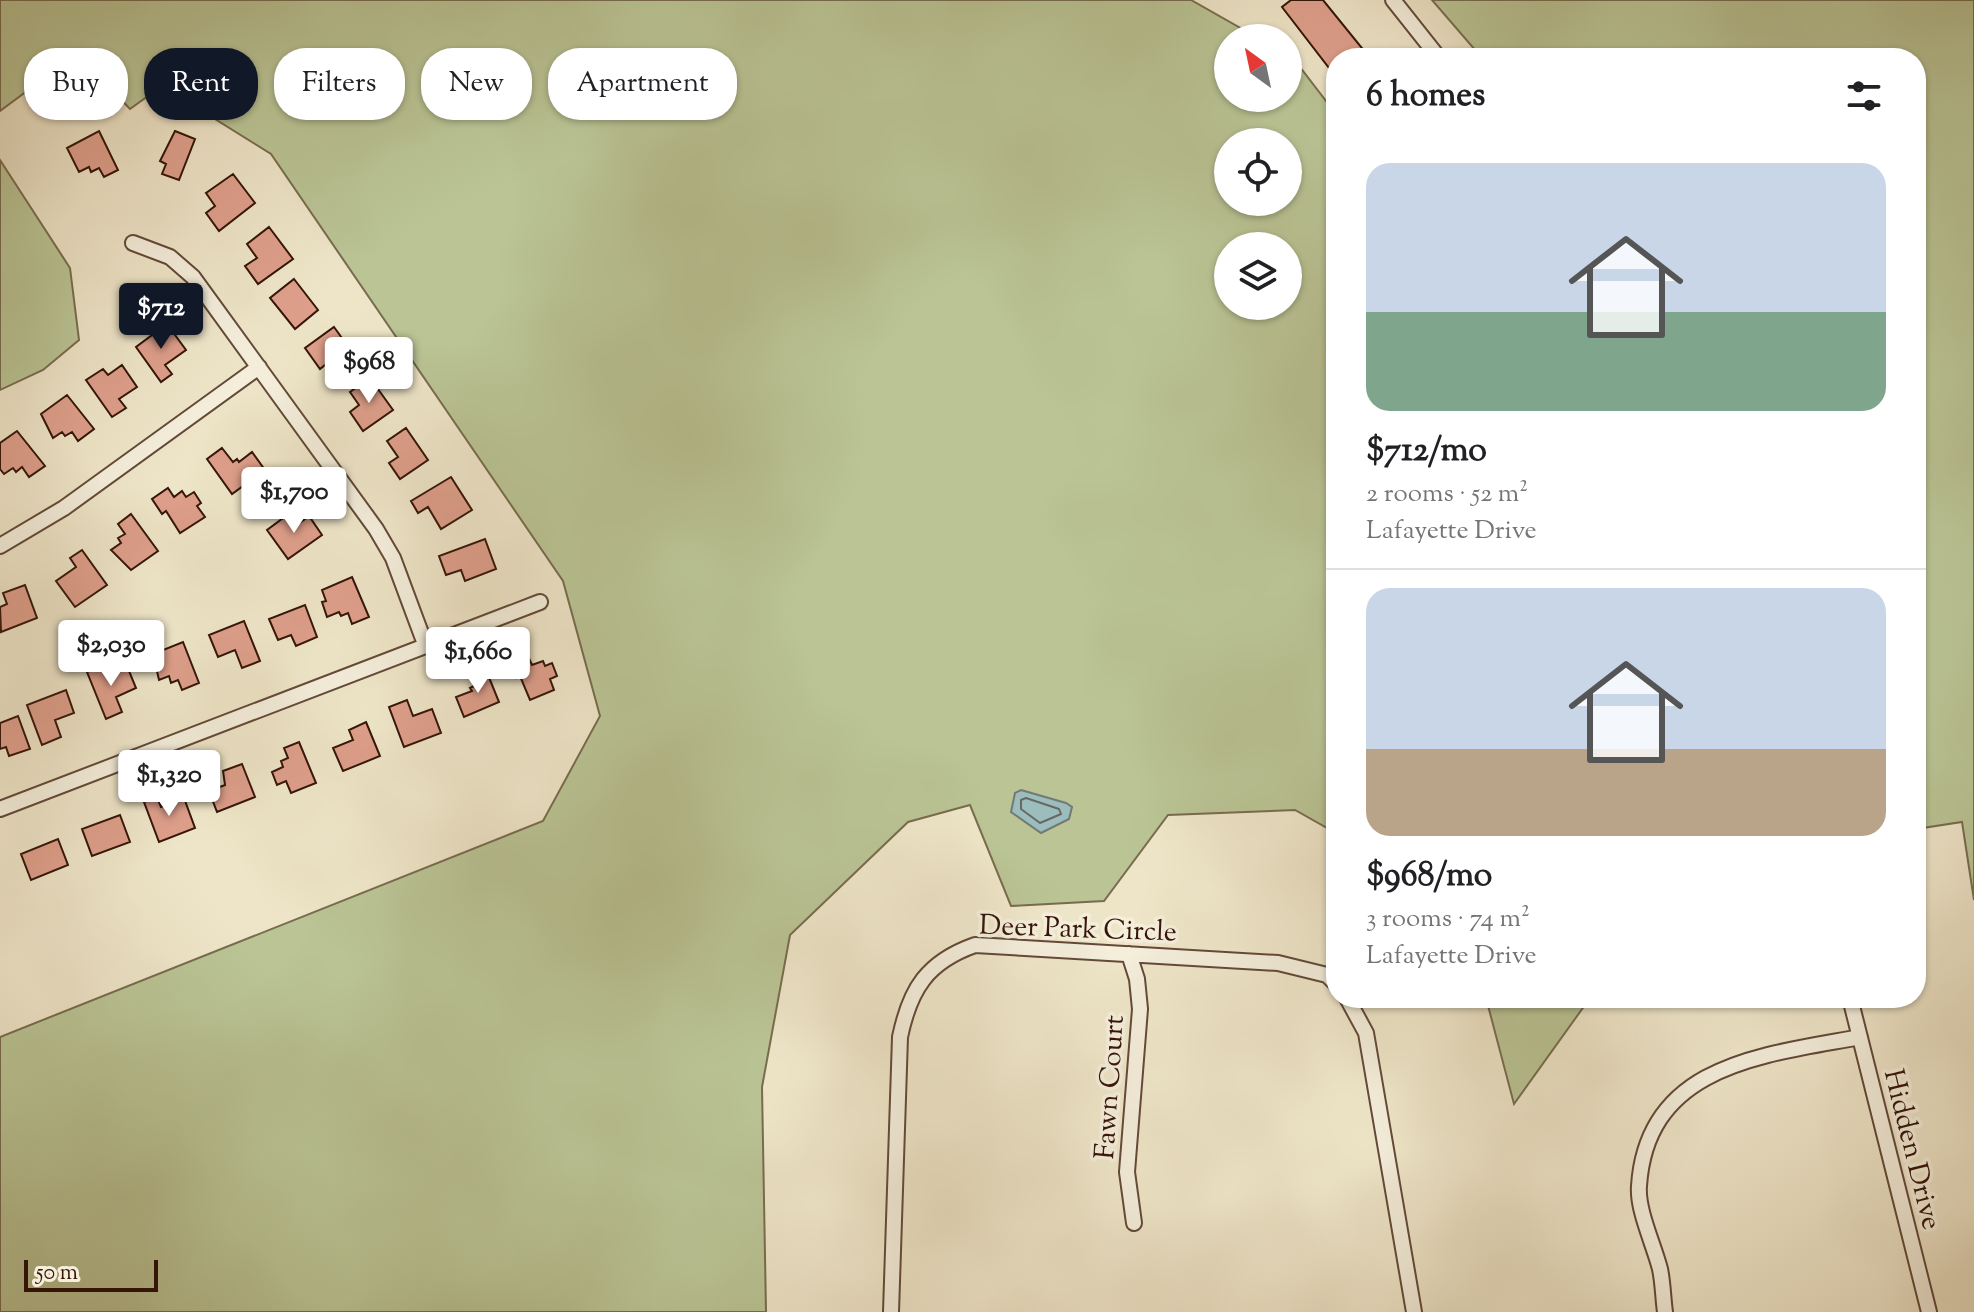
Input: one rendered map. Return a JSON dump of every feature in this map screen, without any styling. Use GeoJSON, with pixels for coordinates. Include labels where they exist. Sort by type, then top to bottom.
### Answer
{"type":"FeatureCollection","features":[{"type":"Feature","properties":{"kind":"street"},"geometry":{"type":"LineString","coordinates":[[1393,0],[1431,48]]}},
{"type":"Feature","properties":{"kind":"street"},"geometry":{"type":"LineString","coordinates":[[133,243],[156,250],[183,267],[259,367],[376,529],[393,558],[425,644]]}},
{"type":"Feature","properties":{"kind":"street"},"geometry":{"type":"LineString","coordinates":[[0,546],[64,508],[259,367]]}},
{"type":"Feature","properties":{"kind":"street"},"geometry":{"type":"LineString","coordinates":[[0,809],[540,602]]}},
{"type":"Feature","properties":{"kind":"street","name":"Deer Park Circle"},"geometry":{"type":"LineString","coordinates":[[891,1312],[900,1037],[907,1005],[924,976],[953,953],[975,945],[1278,963],[1326,975]]}},
{"type":"Feature","properties":{"kind":"street","name":"Fawn Court"},"geometry":{"type":"LineString","coordinates":[[1129,954],[1137,979],[1140,1009],[1127,1172],[1134,1223]]}},
{"type":"Feature","properties":{"kind":"street"},"geometry":{"type":"LineString","coordinates":[[1352,1008],[1366,1033],[1414,1312]]}},
{"type":"Feature","properties":{"kind":"street","name":"Hidden Drive"},"geometry":{"type":"LineString","coordinates":[[1853,1008],[1929,1312]]}},
{"type":"Feature","properties":{"kind":"street"},"geometry":{"type":"LineString","coordinates":[[1665,1312],[1660,1271],[1638,1189],[1650,1133],[1660,1116],[1675,1098],[1706,1078],[1747,1058],[1860,1037]]}},
{"type":"Feature","properties":{"kind":"green space"},"geometry":{"type":"Polygon","coordinates":[[[0,0],[1191,0],[1233,24],[1214,24],[1214,112],[1302,112],[1302,70],[1326,101],[1326,827],[1295,810],[1168,815],[1104,901],[1011,906],[970,805],[908,822],[790,935],[762,1087],[766,1312],[0,1312],[0,1037],[543,821],[600,716],[563,581],[271,154],[216,120],[258,120],[258,48],[144,48],[144,99],[130,109],[128,48],[24,48],[24,93],[0,111],[0,0]]]}},
{"type":"Feature","properties":{"kind":"green space"},"geometry":{"type":"Polygon","coordinates":[[[1432,0],[1974,0],[1974,900],[1962,822],[1926,827],[1926,48],[1473,48],[1432,0]]]}},
{"type":"Feature","properties":{"kind":"green space"},"geometry":{"type":"Polygon","coordinates":[[[0,160],[70,268],[79,340],[43,370],[0,390],[0,160]]]}},
{"type":"Feature","properties":{"kind":"green space"},"geometry":{"type":"Polygon","coordinates":[[[1489,1008],[1583,1008],[1514,1104],[1489,1008]]]}},
{"type":"Feature","properties":{"kind":"water"},"geometry":{"type":"Polygon","coordinates":[[[1021,790],[1066,803],[1072,807],[1069,819],[1041,833],[1011,812],[1015,793],[1021,790]]]}},
{"type":"Feature","properties":{"kind":"building"},"geometry":{"type":"Polygon","coordinates":[[[1291,0],[1323,0],[1362,48],[1326,48],[1326,64],[1302,33],[1302,24],[1295,24],[1282,7],[1291,0]]]}},
{"type":"Feature","properties":{"kind":"building"},"geometry":{"type":"Polygon","coordinates":[[[99,131],[118,170],[104,177],[99,168],[91,172],[89,167],[79,172],[67,148],[99,131]]]}},
{"type":"Feature","properties":{"kind":"building"},"geometry":{"type":"Polygon","coordinates":[[[175,131],[195,139],[179,180],[162,174],[166,164],[160,161],[175,131]]]}},
{"type":"Feature","properties":{"kind":"building"},"geometry":{"type":"Polygon","coordinates":[[[233,174],[255,203],[219,231],[206,213],[215,206],[206,193],[233,174]]]}},
{"type":"Feature","properties":{"kind":"building"},"geometry":{"type":"Polygon","coordinates":[[[269,227],[293,259],[258,284],[245,266],[257,258],[247,244],[269,227]]]}},
{"type":"Feature","properties":{"kind":"building"},"geometry":{"type":"Polygon","coordinates":[[[294,279],[318,310],[295,329],[270,298],[294,279]]]}},
{"type":"Feature","properties":{"kind":"building"},"geometry":{"type":"Polygon","coordinates":[[[167,324],[186,350],[165,365],[172,374],[161,382],[136,347],[167,324]]]}},
{"type":"Feature","properties":{"kind":"building"},"geometry":{"type":"Polygon","coordinates":[[[334,327],[357,359],[338,372],[330,361],[320,369],[305,348],[334,327]]]}},
{"type":"Feature","properties":{"kind":"building"},"geometry":{"type":"Polygon","coordinates":[[[122,365],[137,387],[119,399],[126,408],[112,417],[86,380],[103,369],[108,375],[122,365]]]}},
{"type":"Feature","properties":{"kind":"building"},"geometry":{"type":"Polygon","coordinates":[[[370,378],[393,410],[363,431],[350,412],[359,405],[350,392],[370,378]]]}},
{"type":"Feature","properties":{"kind":"building"},"geometry":{"type":"Polygon","coordinates":[[[67,395],[94,429],[78,441],[72,432],[65,436],[62,432],[53,438],[41,414],[67,395]]]}},
{"type":"Feature","properties":{"kind":"building"},"geometry":{"type":"Polygon","coordinates":[[[406,428],[428,460],[400,479],[389,463],[398,457],[387,441],[406,428]]]}},
{"type":"Feature","properties":{"kind":"building"},"geometry":{"type":"Polygon","coordinates":[[[17,431],[45,466],[29,477],[22,467],[16,472],[13,468],[4,474],[0,469],[0,443],[17,431]]]}},
{"type":"Feature","properties":{"kind":"building"},"geometry":{"type":"Polygon","coordinates":[[[222,448],[233,462],[237,459],[239,462],[252,452],[265,470],[232,494],[207,459],[222,448]]]}},
{"type":"Feature","properties":{"kind":"building"},"geometry":{"type":"Polygon","coordinates":[[[451,477],[472,510],[441,529],[428,507],[418,513],[411,501],[451,477]]]}},
{"type":"Feature","properties":{"kind":"building"},"geometry":{"type":"Polygon","coordinates":[[[168,488],[174,497],[182,491],[186,497],[194,492],[201,503],[197,506],[205,517],[180,533],[166,511],[162,514],[152,499],[168,488]]]}},
{"type":"Feature","properties":{"kind":"building"},"geometry":{"type":"Polygon","coordinates":[[[290,513],[298,524],[309,516],[322,535],[288,559],[267,530],[290,513]]]}},
{"type":"Feature","properties":{"kind":"building"},"geometry":{"type":"Polygon","coordinates":[[[131,514],[158,551],[131,570],[111,550],[121,543],[118,538],[125,534],[118,524],[131,514]]]}},
{"type":"Feature","properties":{"kind":"building"},"geometry":{"type":"Polygon","coordinates":[[[485,539],[496,569],[465,581],[461,570],[446,575],[439,556],[485,539]]]}},
{"type":"Feature","properties":{"kind":"building"},"geometry":{"type":"Polygon","coordinates":[[[82,550],[107,585],[75,607],[56,581],[76,567],[70,558],[82,550]]]}},
{"type":"Feature","properties":{"kind":"building"},"geometry":{"type":"Polygon","coordinates":[[[352,577],[369,617],[352,624],[348,613],[341,616],[339,612],[327,617],[322,590],[352,577]]]}},
{"type":"Feature","properties":{"kind":"building"},"geometry":{"type":"Polygon","coordinates":[[[25,585],[37,618],[1,632],[0,607],[7,604],[3,593],[25,585]]]}},
{"type":"Feature","properties":{"kind":"building"},"geometry":{"type":"Polygon","coordinates":[[[305,605],[317,637],[296,646],[291,635],[278,640],[269,619],[305,605]]]}},
{"type":"Feature","properties":{"kind":"building"},"geometry":{"type":"Polygon","coordinates":[[[244,621],[260,661],[242,668],[235,650],[218,657],[209,635],[244,621]]]}},
{"type":"Feature","properties":{"kind":"building"},"geometry":{"type":"Polygon","coordinates":[[[183,642],[199,683],[182,690],[178,680],[171,683],[169,676],[159,680],[153,654],[183,642]]]}},
{"type":"Feature","properties":{"kind":"building"},"geometry":{"type":"Polygon","coordinates":[[[527,654],[532,665],[543,661],[545,666],[552,663],[557,676],[550,679],[554,690],[530,700],[520,676],[516,678],[509,661],[527,654]]]}},
{"type":"Feature","properties":{"kind":"building"},"geometry":{"type":"Polygon","coordinates":[[[102,666],[105,675],[127,666],[136,688],[116,697],[122,712],[106,719],[87,672],[102,666]]]}},
{"type":"Feature","properties":{"kind":"building"},"geometry":{"type":"Polygon","coordinates":[[[486,670],[499,702],[464,717],[456,697],[472,691],[470,688],[476,685],[472,676],[486,670]]]}},
{"type":"Feature","properties":{"kind":"building"},"geometry":{"type":"Polygon","coordinates":[[[66,690],[74,713],[55,720],[61,737],[42,745],[27,705],[66,690]]]}},
{"type":"Feature","properties":{"kind":"building"},"geometry":{"type":"Polygon","coordinates":[[[407,700],[413,716],[432,709],[441,733],[404,747],[389,707],[407,700]]]}},
{"type":"Feature","properties":{"kind":"building"},"geometry":{"type":"Polygon","coordinates":[[[18,716],[30,749],[9,756],[6,747],[0,749],[0,723],[18,716]]]}},
{"type":"Feature","properties":{"kind":"building"},"geometry":{"type":"Polygon","coordinates":[[[366,722],[380,756],[343,771],[333,748],[353,740],[349,730],[366,722]]]}},
{"type":"Feature","properties":{"kind":"building"},"geometry":{"type":"Polygon","coordinates":[[[299,742],[316,783],[291,793],[286,781],[277,785],[272,772],[283,767],[281,761],[288,758],[284,748],[299,742]]]}},
{"type":"Feature","properties":{"kind":"building"},"geometry":{"type":"Polygon","coordinates":[[[242,764],[255,797],[217,812],[209,791],[225,785],[223,771],[242,764]]]}},
{"type":"Feature","properties":{"kind":"building"},"geometry":{"type":"Polygon","coordinates":[[[157,797],[161,807],[184,798],[195,828],[159,842],[144,802],[157,797]]]}},
{"type":"Feature","properties":{"kind":"building"},"geometry":{"type":"Polygon","coordinates":[[[120,815],[130,842],[92,856],[82,829],[120,815]]]}},
{"type":"Feature","properties":{"kind":"building"},"geometry":{"type":"Polygon","coordinates":[[[58,839],[68,865],[31,880],[21,854],[58,839]]]}}]}
